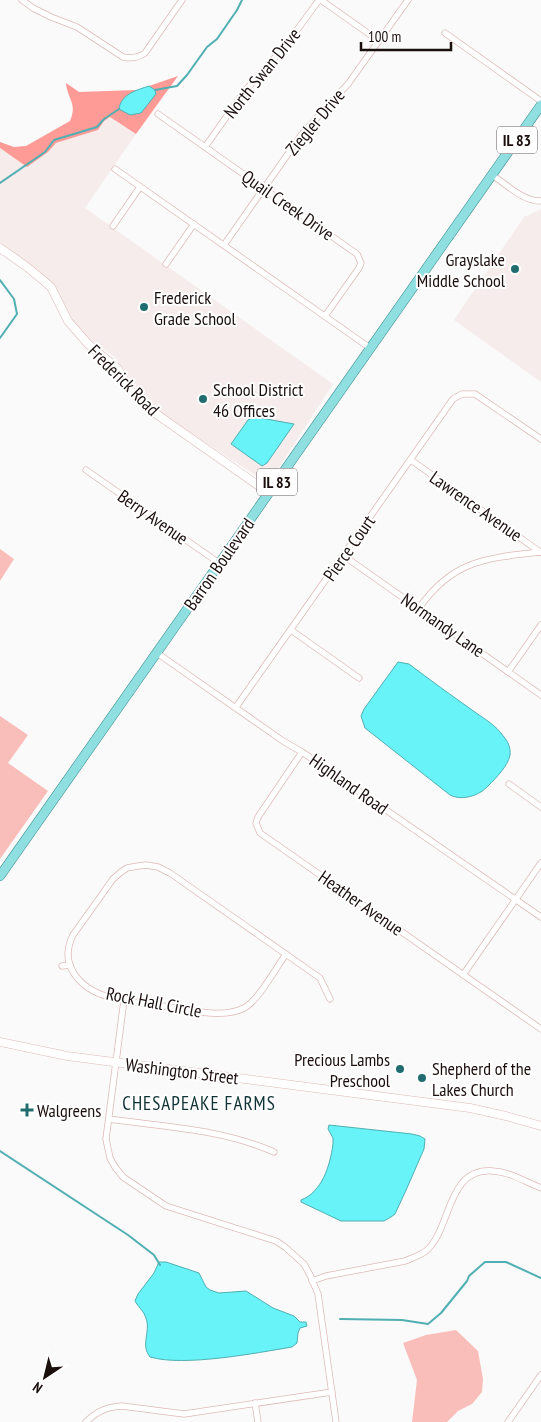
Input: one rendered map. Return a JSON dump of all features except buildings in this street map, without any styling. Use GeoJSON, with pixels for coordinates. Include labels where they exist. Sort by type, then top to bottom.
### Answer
{"type":"FeatureCollection","features":[{"type":"Feature","properties":{"kind":"main road","name":"Barron Boulevard"},"geometry":{"type":"LineString","coordinates":[[0,876],[541,103]]}},
{"type":"Feature","properties":{"kind":"main road","name":"Frederick Road"},"geometry":{"type":"LineString","coordinates":[[0,248],[27,267],[50,287],[68,321],[88,344],[117,368],[134,395],[152,411],[269,493]]}},
{"type":"Feature","properties":{"kind":"main road","name":"Washington Street"},"geometry":{"type":"LineString","coordinates":[[0,1042],[67,1056],[429,1102],[506,1116],[541,1126]]}},
{"type":"Feature","properties":{"kind":"street"},"geometry":{"type":"LineString","coordinates":[[22,0],[51,17],[77,27],[123,57],[129,58],[140,56],[144,52],[182,0]]}},
{"type":"Feature","properties":{"kind":"street"},"geometry":{"type":"LineString","coordinates":[[320,0],[379,41]]}},
{"type":"Feature","properties":{"kind":"street","name":"North Swan Drive"},"geometry":{"type":"LineString","coordinates":[[205,147],[244,92],[286,45],[320,0]]}},
{"type":"Feature","properties":{"kind":"street","name":"Ziegler Drive"},"geometry":{"type":"LineString","coordinates":[[224,245],[302,134],[348,84],[408,0]]}},
{"type":"Feature","properties":{"kind":"street"},"geometry":{"type":"LineString","coordinates":[[445,32],[541,103]]}},
{"type":"Feature","properties":{"kind":"street","name":"Quail Creek Drive"},"geometry":{"type":"LineString","coordinates":[[158,114],[357,254],[361,263],[359,268],[325,316]]}},
{"type":"Feature","properties":{"kind":"street"},"geometry":{"type":"LineString","coordinates":[[115,169],[370,348]]}},
{"type":"Feature","properties":{"kind":"street"},"geometry":{"type":"LineString","coordinates":[[492,175],[526,198],[541,201]]}},
{"type":"Feature","properties":{"kind":"street"},"geometry":{"type":"LineString","coordinates":[[113,226],[140,186]]}},
{"type":"Feature","properties":{"kind":"street"},"geometry":{"type":"LineString","coordinates":[[166,264],[194,224]]}},
{"type":"Feature","properties":{"kind":"street","name":"Pierce Court"},"geometry":{"type":"LineString","coordinates":[[236,707],[453,399],[465,393],[481,396],[541,439]]}},
{"type":"Feature","properties":{"kind":"street","name":"Lawrence Avenue"},"geometry":{"type":"LineString","coordinates":[[411,460],[541,552]]}},
{"type":"Feature","properties":{"kind":"street","name":"Berry Avenue"},"geometry":{"type":"LineString","coordinates":[[86,470],[219,564]]}},
{"type":"Feature","properties":{"kind":"street"},"geometry":{"type":"LineString","coordinates":[[419,608],[440,583],[464,567],[486,559],[541,552]]}},
{"type":"Feature","properties":{"kind":"street","name":"Normandy Lane"},"geometry":{"type":"LineString","coordinates":[[344,556],[541,695]]}},
{"type":"Feature","properties":{"kind":"street"},"geometry":{"type":"LineString","coordinates":[[508,672],[541,625]]}},
{"type":"Feature","properties":{"kind":"street"},"geometry":{"type":"LineString","coordinates":[[291,630],[359,678]]}},
{"type":"Feature","properties":{"kind":"street","name":"Highland Road"},"geometry":{"type":"LineString","coordinates":[[157,653],[541,917]]}},
{"type":"Feature","properties":{"kind":"street","name":"Heather Avenue"},"geometry":{"type":"LineString","coordinates":[[302,752],[258,818],[256,823],[260,833],[541,1029]]}},
{"type":"Feature","properties":{"kind":"street"},"geometry":{"type":"LineString","coordinates":[[509,784],[541,807]]}},
{"type":"Feature","properties":{"kind":"street"},"geometry":{"type":"LineString","coordinates":[[62,966],[70,965],[68,948],[74,935],[113,879],[137,863],[158,866],[170,873],[286,954],[320,978],[330,999]]}},
{"type":"Feature","properties":{"kind":"street"},"geometry":{"type":"LineString","coordinates":[[463,975],[541,863]]}},
{"type":"Feature","properties":{"kind":"street","name":"Rock Hall Circle"},"geometry":{"type":"LineString","coordinates":[[70,965],[77,978],[108,997],[217,1013],[237,1011],[246,1007],[254,1000],[286,954]]}},
{"type":"Feature","properties":{"kind":"street"},"geometry":{"type":"LineString","coordinates":[[124,1000],[106,1139],[107,1148],[115,1167],[123,1177],[166,1206],[276,1242],[296,1255],[304,1264],[318,1294],[336,1422]]}},
{"type":"Feature","properties":{"kind":"street"},"geometry":{"type":"LineString","coordinates":[[109,1119],[215,1133],[240,1139],[274,1152]]}},
{"type":"Feature","properties":{"kind":"street"},"geometry":{"type":"LineString","coordinates":[[312,1280],[417,1257],[426,1251],[438,1236],[454,1194],[464,1181],[472,1175],[493,1171],[507,1174],[541,1188]]}},
{"type":"Feature","properties":{"kind":"street"},"geometry":{"type":"LineString","coordinates":[[508,1422],[541,1375]]}},
{"type":"Feature","properties":{"kind":"street"},"geometry":{"type":"LineString","coordinates":[[86,1422],[101,1410],[122,1406],[184,1414],[332,1392]]}},
{"type":"Feature","properties":{"kind":"street"},"geometry":{"type":"LineString","coordinates":[[255,1403],[258,1422]]}},
{"type":"Feature","properties":{"kind":"street"},"geometry":{"type":"LineString","coordinates":[[184,1414],[184,1422]]}},
{"type":"Feature","properties":{"kind":"shaded area"},"geometry":{"type":"Polygon","coordinates":[[[178,76],[136,134],[110,117],[104,121],[98,130],[56,143],[48,152],[27,167],[0,148],[0,142],[14,147],[26,146],[70,121],[73,105],[66,83],[79,92],[136,90],[125,97],[130,115],[141,113],[155,90],[149,86],[178,76]]]}},
{"type":"Feature","properties":{"kind":"shaded area","name":"Frederick Grade School"},"geometry":{"type":"Polygon","coordinates":[[[110,117],[136,134],[85,208],[333,384],[276,472],[270,477],[255,475],[150,407],[137,393],[116,358],[91,340],[74,322],[49,280],[0,244],[0,148],[27,167],[48,152],[56,143],[98,130],[104,121],[110,117]]]}},
{"type":"Feature","properties":{"kind":"shaded area","name":"Grayslake Middle School"},"geometry":{"type":"Polygon","coordinates":[[[541,209],[541,382],[454,320],[524,217],[541,209]]]}},
{"type":"Feature","properties":{"kind":"shaded area"},"geometry":{"type":"Polygon","coordinates":[[[0,549],[14,559],[0,581],[0,549]]]}},
{"type":"Feature","properties":{"kind":"shaded area"},"geometry":{"type":"Polygon","coordinates":[[[0,716],[28,735],[8,763],[48,791],[0,859],[0,716]]]}},
{"type":"Feature","properties":{"kind":"shaded area"},"geometry":{"type":"Polygon","coordinates":[[[456,1330],[478,1351],[483,1379],[482,1392],[472,1404],[458,1411],[447,1422],[412,1422],[417,1380],[403,1343],[426,1335],[456,1330]]]}},
{"type":"Feature","properties":{"kind":"water"},"geometry":{"type":"Polygon","coordinates":[[[149,86],[155,90],[156,94],[141,113],[130,115],[119,109],[126,96],[149,86]]]}},
{"type":"Feature","properties":{"kind":"water"},"geometry":{"type":"Polygon","coordinates":[[[255,417],[294,424],[267,463],[262,466],[231,444],[248,420],[255,417]]]}},
{"type":"Feature","properties":{"kind":"water"},"geometry":{"type":"Polygon","coordinates":[[[398,662],[409,664],[441,687],[489,722],[507,741],[510,748],[509,759],[501,772],[484,790],[460,798],[450,795],[365,728],[361,716],[364,709],[398,662]]]}},
{"type":"Feature","properties":{"kind":"water"},"geometry":{"type":"Polygon","coordinates":[[[329,1125],[412,1134],[425,1139],[424,1149],[407,1188],[395,1214],[391,1217],[384,1221],[341,1221],[301,1202],[320,1185],[330,1161],[333,1138],[328,1129],[329,1125]]]}},
{"type":"Feature","properties":{"kind":"water"},"geometry":{"type":"Polygon","coordinates":[[[159,1262],[166,1262],[199,1273],[206,1287],[219,1293],[246,1291],[273,1308],[294,1316],[300,1322],[306,1322],[307,1326],[300,1328],[297,1343],[292,1347],[200,1360],[164,1360],[150,1357],[146,1348],[146,1318],[135,1301],[154,1273],[159,1262]]]}},
{"type":"Feature","properties":{"kind":"waterway"},"geometry":{"type":"LineString","coordinates":[[155,90],[177,86],[207,47],[217,39],[242,0]]}},
{"type":"Feature","properties":{"kind":"waterway"},"geometry":{"type":"LineString","coordinates":[[0,183],[45,152],[54,140],[97,127],[104,119],[119,109]]}},
{"type":"Feature","properties":{"kind":"waterway"},"geometry":{"type":"LineString","coordinates":[[0,280],[14,299],[17,314],[0,338]]}},
{"type":"Feature","properties":{"kind":"waterway"},"geometry":{"type":"LineString","coordinates":[[0,1151],[128,1235],[154,1255],[160,1265]]}},
{"type":"Feature","properties":{"kind":"waterway"},"geometry":{"type":"LineString","coordinates":[[340,1319],[402,1320],[428,1324],[441,1313],[469,1276],[485,1262],[506,1262],[541,1278]]}},
{"type":"Feature","properties":{"kind":"place","name":"Grayslake Middle School"},"geometry":{"type":"Point","coordinates":[515,269]}},
{"type":"Feature","properties":{"kind":"place","name":"Frederick Grade School"},"geometry":{"type":"Point","coordinates":[144,307]}},
{"type":"Feature","properties":{"kind":"place","name":"School District 46 Offices"},"geometry":{"type":"Point","coordinates":[203,399]}},
{"type":"Feature","properties":{"kind":"place","name":"Precious Lambs Preschool"},"geometry":{"type":"Point","coordinates":[400,1069]}},
{"type":"Feature","properties":{"kind":"place","name":"Shepherd of the Lakes Church"},"geometry":{"type":"Point","coordinates":[422,1078]}},
{"type":"Feature","properties":{"kind":"place","name":"Walgreens"},"geometry":{"type":"Point","coordinates":[27,1110]}},
{"type":"Feature","properties":{"kind":"district","name":"CHESAPEAKE FARMS"},"geometry":{"type":"Point","coordinates":[199,1103]}}]}
